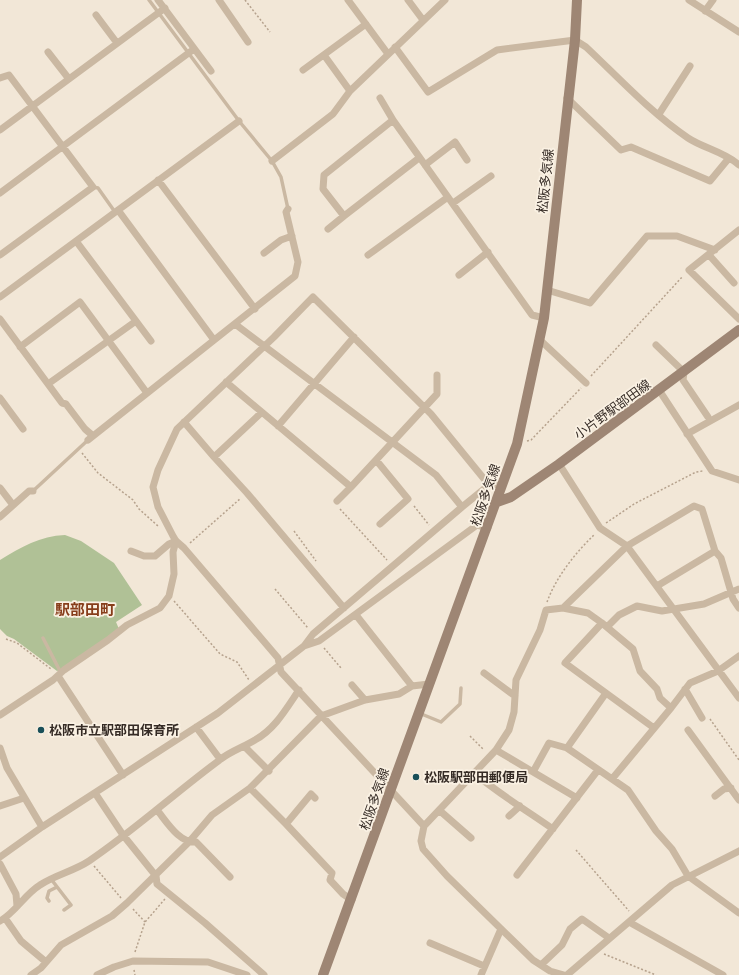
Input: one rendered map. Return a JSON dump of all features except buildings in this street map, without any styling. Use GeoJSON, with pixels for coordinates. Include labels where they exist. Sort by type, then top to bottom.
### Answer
{"type":"FeatureCollection","features":[{"type":"Feature","properties":{"kind":"main road","name":"松阪多気線"},"geometry":{"type":"LineString","coordinates":[[323,975],[352,900],[418,713],[488,528],[517,444],[544,318],[567,98],[575,40],[577,0]]}},
{"type":"Feature","properties":{"kind":"main road","name":"小片野駅部田線"},"geometry":{"type":"LineString","coordinates":[[497,502],[511,497],[559,464],[739,330]]}},
{"type":"Feature","properties":{"kind":"street"},"geometry":{"type":"LineString","coordinates":[[158,0],[162,11],[194,49],[210,71]]}},
{"type":"Feature","properties":{"kind":"street"},"geometry":{"type":"LineString","coordinates":[[219,0],[248,42]]}},
{"type":"Feature","properties":{"kind":"street"},"geometry":{"type":"LineString","coordinates":[[348,0],[388,54]]}},
{"type":"Feature","properties":{"kind":"street"},"geometry":{"type":"LineString","coordinates":[[408,0],[423,20]]}},
{"type":"Feature","properties":{"kind":"street"},"geometry":{"type":"LineString","coordinates":[[272,161],[333,114],[350,91],[444,0]]}},
{"type":"Feature","properties":{"kind":"street"},"geometry":{"type":"LineString","coordinates":[[689,0],[739,32]]}},
{"type":"Feature","properties":{"kind":"street"},"geometry":{"type":"LineString","coordinates":[[706,11],[713,0]]}},
{"type":"Feature","properties":{"kind":"street"},"geometry":{"type":"LineString","coordinates":[[0,130],[162,11]]}},
{"type":"Feature","properties":{"kind":"street"},"geometry":{"type":"LineString","coordinates":[[96,15],[117,44]]}},
{"type":"Feature","properties":{"kind":"street"},"geometry":{"type":"LineString","coordinates":[[303,70],[366,24]]}},
{"type":"Feature","properties":{"kind":"street"},"geometry":{"type":"LineString","coordinates":[[395,47],[428,92],[497,50],[575,40],[586,47],[659,114],[688,138],[729,158],[739,165]]}},
{"type":"Feature","properties":{"kind":"street"},"geometry":{"type":"LineString","coordinates":[[0,193],[194,49]]}},
{"type":"Feature","properties":{"kind":"street"},"geometry":{"type":"LineString","coordinates":[[48,52],[69,79]]}},
{"type":"Feature","properties":{"kind":"street"},"geometry":{"type":"LineString","coordinates":[[324,55],[350,91]]}},
{"type":"Feature","properties":{"kind":"street"},"geometry":{"type":"LineString","coordinates":[[659,114],[690,66]]}},
{"type":"Feature","properties":{"kind":"street"},"geometry":{"type":"LineString","coordinates":[[0,78],[9,74],[93,187],[0,255]]}},
{"type":"Feature","properties":{"kind":"street"},"geometry":{"type":"LineString","coordinates":[[380,98],[419,158],[451,200],[532,315],[544,318]]}},
{"type":"Feature","properties":{"kind":"street"},"geometry":{"type":"LineString","coordinates":[[567,98],[621,150],[631,146],[710,181],[729,158]]}},
{"type":"Feature","properties":{"kind":"street"},"geometry":{"type":"LineString","coordinates":[[344,216],[323,189],[324,175],[393,120]]}},
{"type":"Feature","properties":{"kind":"street"},"geometry":{"type":"LineString","coordinates":[[0,297],[239,121]]}},
{"type":"Feature","properties":{"kind":"street"},"geometry":{"type":"LineString","coordinates":[[425,165],[455,142],[467,160]]}},
{"type":"Feature","properties":{"kind":"street"},"geometry":{"type":"LineString","coordinates":[[328,230],[419,158]]}},
{"type":"Feature","properties":{"kind":"street"},"geometry":{"type":"LineString","coordinates":[[368,255],[451,200],[491,176]]}},
{"type":"Feature","properties":{"kind":"street"},"geometry":{"type":"LineString","coordinates":[[158,180],[255,309]]}},
{"type":"Feature","properties":{"kind":"street"},"geometry":{"type":"LineString","coordinates":[[0,320],[62,403],[66,404],[90,438],[295,276],[298,262],[286,212],[288,209]]}},
{"type":"Feature","properties":{"kind":"street"},"geometry":{"type":"LineString","coordinates":[[117,211],[214,340]]}},
{"type":"Feature","properties":{"kind":"street"},"geometry":{"type":"LineString","coordinates":[[739,230],[689,270],[739,319]]}},
{"type":"Feature","properties":{"kind":"street"},"geometry":{"type":"LineString","coordinates":[[264,252],[281,240],[292,236]]}},
{"type":"Feature","properties":{"kind":"street"},"geometry":{"type":"LineString","coordinates":[[547,290],[590,303],[647,236],[677,236],[712,252],[734,283]]}},
{"type":"Feature","properties":{"kind":"street"},"geometry":{"type":"LineString","coordinates":[[76,241],[151,341]]}},
{"type":"Feature","properties":{"kind":"street"},"geometry":{"type":"LineString","coordinates":[[459,275],[488,252]]}},
{"type":"Feature","properties":{"kind":"street"},"geometry":{"type":"LineString","coordinates":[[424,826],[281,672],[278,658],[174,538],[158,507],[154,487],[158,470],[177,429],[264,346],[313,296],[425,407],[489,485]]}},
{"type":"Feature","properties":{"kind":"street"},"geometry":{"type":"LineString","coordinates":[[20,347],[80,302],[147,393]]}},
{"type":"Feature","properties":{"kind":"street"},"geometry":{"type":"LineString","coordinates":[[48,384],[136,321]]}},
{"type":"Feature","properties":{"kind":"street"},"geometry":{"type":"LineString","coordinates":[[235,324],[393,441],[436,475],[462,507]]}},
{"type":"Feature","properties":{"kind":"street"},"geometry":{"type":"LineString","coordinates":[[278,426],[354,337]]}},
{"type":"Feature","properties":{"kind":"street"},"geometry":{"type":"LineString","coordinates":[[539,339],[586,382]]}},
{"type":"Feature","properties":{"kind":"street"},"geometry":{"type":"LineString","coordinates":[[656,345],[684,372],[683,380],[708,417]]}},
{"type":"Feature","properties":{"kind":"street"},"geometry":{"type":"LineString","coordinates":[[337,501],[437,394],[437,375]]}},
{"type":"Feature","properties":{"kind":"street"},"geometry":{"type":"LineString","coordinates":[[226,382],[350,487]]}},
{"type":"Feature","properties":{"kind":"street"},"geometry":{"type":"LineString","coordinates":[[659,390],[712,471],[739,480]]}},
{"type":"Feature","properties":{"kind":"street"},"geometry":{"type":"LineString","coordinates":[[0,398],[23,429]]}},
{"type":"Feature","properties":{"kind":"street"},"geometry":{"type":"LineString","coordinates":[[687,434],[739,405]]}},
{"type":"Feature","properties":{"kind":"street"},"geometry":{"type":"LineString","coordinates":[[214,457],[262,412]]}},
{"type":"Feature","properties":{"kind":"street"},"geometry":{"type":"LineString","coordinates":[[184,422],[247,493],[344,608]]}},
{"type":"Feature","properties":{"kind":"street"},"geometry":{"type":"LineString","coordinates":[[376,460],[408,499],[380,524]]}},
{"type":"Feature","properties":{"kind":"street"},"geometry":{"type":"LineString","coordinates":[[559,464],[600,528],[626,546],[739,698]]}},
{"type":"Feature","properties":{"kind":"street"},"geometry":{"type":"LineString","coordinates":[[0,857],[42,827],[218,713],[304,646],[313,634],[489,485],[502,484]]}},
{"type":"Feature","properties":{"kind":"street"},"geometry":{"type":"LineString","coordinates":[[0,488],[13,506]]}},
{"type":"Feature","properties":{"kind":"street"},"geometry":{"type":"LineString","coordinates":[[0,517],[29,492],[33,491]]}},
{"type":"Feature","properties":{"kind":"street"},"geometry":{"type":"LineString","coordinates":[[563,608],[626,546],[694,506],[702,509],[715,551],[721,558],[736,591],[733,599],[739,608]]}},
{"type":"Feature","properties":{"kind":"street"},"geometry":{"type":"LineString","coordinates":[[304,646],[319,641],[477,524],[488,528]]}},
{"type":"Feature","properties":{"kind":"street"},"geometry":{"type":"LineString","coordinates":[[131,551],[144,556],[155,556],[174,538]]}},
{"type":"Feature","properties":{"kind":"street"},"geometry":{"type":"LineString","coordinates":[[0,715],[59,675],[127,625],[160,608],[169,596],[174,574],[174,538]]}},
{"type":"Feature","properties":{"kind":"street"},"geometry":{"type":"LineString","coordinates":[[657,586],[715,551]]}},
{"type":"Feature","properties":{"kind":"street"},"geometry":{"type":"LineString","coordinates":[[654,728],[565,663],[604,625],[637,606],[662,611],[704,604],[736,591]]}},
{"type":"Feature","properties":{"kind":"street"},"geometry":{"type":"LineString","coordinates":[[358,596],[366,607]]}},
{"type":"Feature","properties":{"kind":"street"},"geometry":{"type":"LineString","coordinates":[[671,708],[660,698],[657,689],[640,671],[633,649],[604,625],[588,613],[563,608],[546,610],[540,630],[516,680],[514,712],[510,730],[496,750],[424,826],[421,841],[423,850],[447,876],[533,960],[550,971],[565,975],[672,885],[739,851]]}},
{"type":"Feature","properties":{"kind":"street"},"geometry":{"type":"LineString","coordinates":[[356,614],[412,686]]}},
{"type":"Feature","properties":{"kind":"street"},"geometry":{"type":"LineString","coordinates":[[612,779],[690,683],[718,671],[739,656]]}},
{"type":"Feature","properties":{"kind":"street"},"geometry":{"type":"LineString","coordinates":[[484,673],[515,696]]}},
{"type":"Feature","properties":{"kind":"street"},"geometry":{"type":"LineString","coordinates":[[59,675],[123,775]]}},
{"type":"Feature","properties":{"kind":"street"},"geometry":{"type":"LineString","coordinates":[[31,975],[46,962],[60,945],[112,916],[127,903],[189,842],[212,815],[250,788],[269,771],[321,716],[365,700],[399,694],[412,686],[429,684]]}},
{"type":"Feature","properties":{"kind":"street"},"geometry":{"type":"LineString","coordinates":[[352,685],[365,700]]}},
{"type":"Feature","properties":{"kind":"street"},"geometry":{"type":"LineString","coordinates":[[685,689],[702,718]]}},
{"type":"Feature","properties":{"kind":"street"},"geometry":{"type":"LineString","coordinates":[[46,962],[21,941],[3,920],[40,885],[89,861],[157,810],[220,759],[256,740],[274,726],[299,690]]}},
{"type":"Feature","properties":{"kind":"street"},"geometry":{"type":"LineString","coordinates":[[567,748],[606,694]]}},
{"type":"Feature","properties":{"kind":"street"},"geometry":{"type":"LineString","coordinates":[[196,728],[220,759]]}},
{"type":"Feature","properties":{"kind":"street"},"geometry":{"type":"LineString","coordinates":[[688,730],[739,800]]}},
{"type":"Feature","properties":{"kind":"street"},"geometry":{"type":"LineString","coordinates":[[533,772],[549,744],[567,748],[628,790],[656,831],[672,849],[688,876],[739,913]]}},
{"type":"Feature","properties":{"kind":"street"},"geometry":{"type":"LineString","coordinates":[[244,746],[269,771]]}},
{"type":"Feature","properties":{"kind":"street"},"geometry":{"type":"LineString","coordinates":[[0,748],[7,768],[42,827]]}},
{"type":"Feature","properties":{"kind":"street"},"geometry":{"type":"LineString","coordinates":[[496,750],[577,798]]}},
{"type":"Feature","properties":{"kind":"street"},"geometry":{"type":"LineString","coordinates":[[517,875],[598,770]]}},
{"type":"Feature","properties":{"kind":"street"},"geometry":{"type":"LineString","coordinates":[[474,774],[498,793],[553,829]]}},
{"type":"Feature","properties":{"kind":"street"},"geometry":{"type":"LineString","coordinates":[[250,788],[332,873],[330,880],[343,894],[352,900]]}},
{"type":"Feature","properties":{"kind":"street"},"geometry":{"type":"LineString","coordinates":[[715,796],[724,789],[731,788]]}},
{"type":"Feature","properties":{"kind":"street"},"geometry":{"type":"LineString","coordinates":[[95,793],[123,835],[156,876],[157,884],[205,923],[264,975]]}},
{"type":"Feature","properties":{"kind":"street"},"geometry":{"type":"LineString","coordinates":[[286,824],[311,794],[315,798]]}},
{"type":"Feature","properties":{"kind":"street"},"geometry":{"type":"LineString","coordinates":[[0,806],[24,798]]}},
{"type":"Feature","properties":{"kind":"street"},"geometry":{"type":"LineString","coordinates":[[509,816],[520,806]]}},
{"type":"Feature","properties":{"kind":"street"},"geometry":{"type":"LineString","coordinates":[[157,810],[183,840],[196,842],[230,877]]}},
{"type":"Feature","properties":{"kind":"street"},"geometry":{"type":"LineString","coordinates":[[439,810],[471,838]]}},
{"type":"Feature","properties":{"kind":"street"},"geometry":{"type":"LineString","coordinates":[[0,864],[16,894],[17,906]]}},
{"type":"Feature","properties":{"kind":"street"},"geometry":{"type":"LineString","coordinates":[[16,894],[27,896]]}},
{"type":"Feature","properties":{"kind":"street"},"geometry":{"type":"LineString","coordinates":[[541,965],[562,945],[570,929],[582,919],[610,938]]}},
{"type":"Feature","properties":{"kind":"street"},"geometry":{"type":"LineString","coordinates":[[632,919],[723,975]]}},
{"type":"Feature","properties":{"kind":"street"},"geometry":{"type":"LineString","coordinates":[[481,975],[501,930]]}},
{"type":"Feature","properties":{"kind":"street"},"geometry":{"type":"LineString","coordinates":[[430,943],[484,966]]}},
{"type":"Feature","properties":{"kind":"street"},"geometry":{"type":"LineString","coordinates":[[96,975],[114,966],[132,961],[208,962],[247,975]]}},
{"type":"Feature","properties":{"kind":"lane"},"geometry":{"type":"LineString","coordinates":[[149,0],[162,11],[188,54],[239,121],[272,161],[281,177],[288,209]]}},
{"type":"Feature","properties":{"kind":"lane"},"geometry":{"type":"LineString","coordinates":[[93,187],[98,188],[117,211]]}},
{"type":"Feature","properties":{"kind":"lane"},"geometry":{"type":"LineString","coordinates":[[33,491],[90,438]]}},
{"type":"Feature","properties":{"kind":"lane"},"geometry":{"type":"LineString","coordinates":[[43,638],[59,675]]}},
{"type":"Feature","properties":{"kind":"lane"},"geometry":{"type":"LineString","coordinates":[[418,713],[441,722],[460,704],[461,688]]}},
{"type":"Feature","properties":{"kind":"lane"},"geometry":{"type":"LineString","coordinates":[[51,880],[71,905],[64,910]]}},
{"type":"Feature","properties":{"kind":"lane"},"geometry":{"type":"LineString","coordinates":[[49,901],[47,898],[49,891],[57,887]]}},
{"type":"Feature","properties":{"kind":"path"},"geometry":{"type":"LineString","coordinates":[[246,0],[270,32]]}},
{"type":"Feature","properties":{"kind":"path"},"geometry":{"type":"LineString","coordinates":[[517,444],[531,440],[689,270]]}},
{"type":"Feature","properties":{"kind":"path"},"geometry":{"type":"LineString","coordinates":[[79,448],[98,473],[133,500],[139,509],[166,533],[174,538]]}},
{"type":"Feature","properties":{"kind":"path"},"geometry":{"type":"LineString","coordinates":[[546,610],[551,591],[581,547],[611,518],[634,504],[696,472],[712,471]]}},
{"type":"Feature","properties":{"kind":"path"},"geometry":{"type":"LineString","coordinates":[[184,548],[247,493]]}},
{"type":"Feature","properties":{"kind":"path"},"geometry":{"type":"LineString","coordinates":[[408,499],[434,531]]}},
{"type":"Feature","properties":{"kind":"path"},"geometry":{"type":"LineString","coordinates":[[340,508],[392,566]]}},
{"type":"Feature","properties":{"kind":"path"},"geometry":{"type":"LineString","coordinates":[[169,596],[220,654],[237,662],[253,686]]}},
{"type":"Feature","properties":{"kind":"path"},"geometry":{"type":"LineString","coordinates":[[6,638],[17,643],[59,675]]}},
{"type":"Feature","properties":{"kind":"path"},"geometry":{"type":"LineString","coordinates":[[710,718],[739,760]]}},
{"type":"Feature","properties":{"kind":"path"},"geometry":{"type":"LineString","coordinates":[[470,736],[490,756]]}},
{"type":"Feature","properties":{"kind":"path"},"geometry":{"type":"LineString","coordinates":[[576,850],[632,919]]}},
{"type":"Feature","properties":{"kind":"path"},"geometry":{"type":"LineString","coordinates":[[89,861],[117,895],[145,922]]}},
{"type":"Feature","properties":{"kind":"path"},"geometry":{"type":"LineString","coordinates":[[136,975],[132,961],[145,922],[168,894]]}},
{"type":"Feature","properties":{"kind":"path"},"geometry":{"type":"LineString","coordinates":[[595,951],[656,975]]}},
{"type":"Feature","properties":{"kind":"green space"},"geometry":{"type":"Polygon","coordinates":[[[65,535],[81,541],[114,563],[142,605],[116,622],[119,629],[57,671],[14,639],[7,636],[0,629],[0,560],[39,540],[65,535]]]}},
{"type":"Feature","properties":{"kind":"place","name":"松阪市立駅部田保育所"},"geometry":{"type":"Point","coordinates":[41,730]}},
{"type":"Feature","properties":{"kind":"place","name":"松阪駅部田郵便局"},"geometry":{"type":"Point","coordinates":[416,777]}},
{"type":"Feature","properties":{"kind":"district","name":"駅部田町"},"geometry":{"type":"Point","coordinates":[85,609]}}]}
